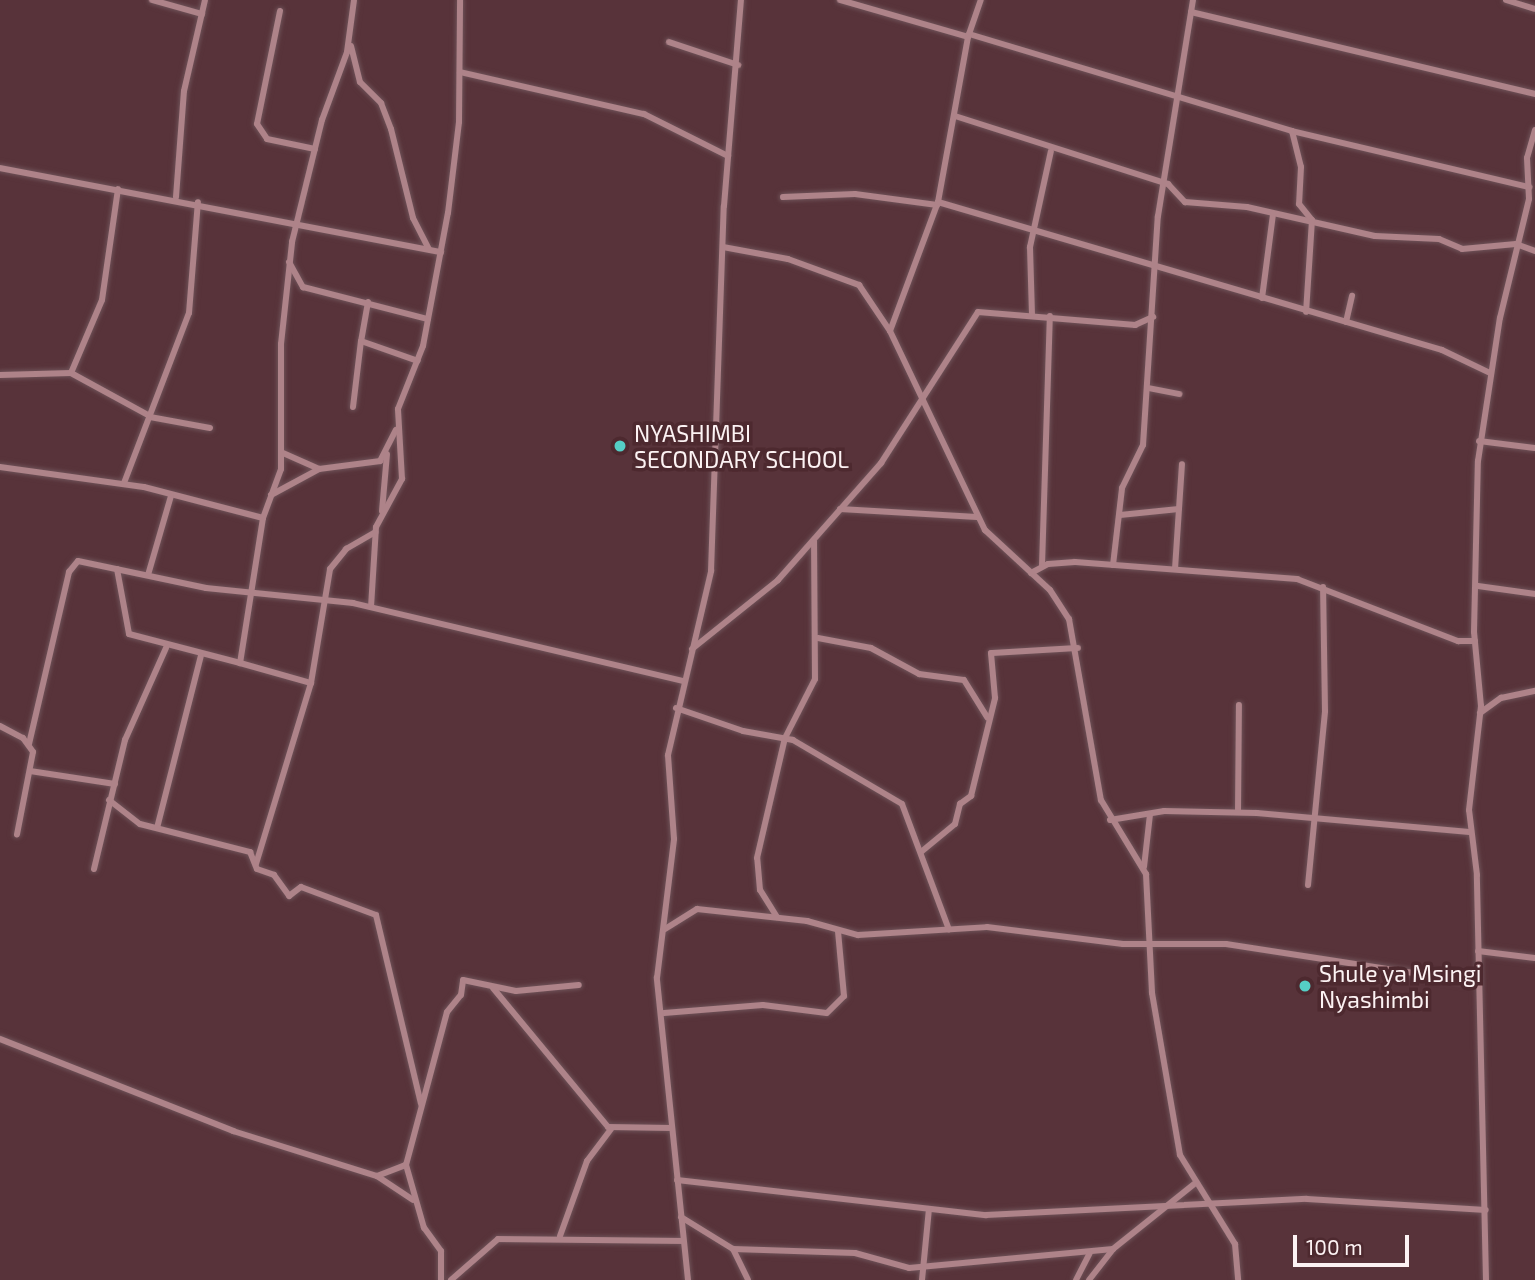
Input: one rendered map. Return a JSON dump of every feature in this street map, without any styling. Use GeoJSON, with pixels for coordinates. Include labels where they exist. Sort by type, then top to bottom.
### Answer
{"type":"FeatureCollection","features":[{"type":"Feature","properties":{"kind":"street"},"geometry":{"type":"LineString","coordinates":[[152,0],[202,14]]}},
{"type":"Feature","properties":{"kind":"street"},"geometry":{"type":"LineString","coordinates":[[176,197],[184,91],[205,0]]}},
{"type":"Feature","properties":{"kind":"street"},"geometry":{"type":"LineString","coordinates":[[240,663],[263,518],[283,453],[281,344],[288,261],[315,149],[350,37],[354,0]]}},
{"type":"Feature","properties":{"kind":"street"},"geometry":{"type":"LineString","coordinates":[[370,607],[376,532],[382,512],[387,454],[418,361],[441,252],[460,72],[460,0]]}},
{"type":"Feature","properties":{"kind":"street"},"geometry":{"type":"LineString","coordinates":[[688,1280],[672,1128],[664,1013],[657,978],[674,839],[668,755],[676,708],[711,571],[723,247],[741,0]]}},
{"type":"Feature","properties":{"kind":"street"},"geometry":{"type":"LineString","coordinates":[[840,0],[1292,131],[1529,187]]}},
{"type":"Feature","properties":{"kind":"street"},"geometry":{"type":"LineString","coordinates":[[890,331],[938,203],[969,36],[981,0]]}},
{"type":"Feature","properties":{"kind":"street"},"geometry":{"type":"LineString","coordinates":[[1112,565],[1122,488],[1143,445],[1163,184],[1182,99],[1193,0]]}},
{"type":"Feature","properties":{"kind":"street"},"geometry":{"type":"LineString","coordinates":[[1506,0],[1535,9]]}},
{"type":"Feature","properties":{"kind":"street"},"geometry":{"type":"LineString","coordinates":[[281,11],[257,124],[267,139],[315,149]]}},
{"type":"Feature","properties":{"kind":"street"},"geometry":{"type":"LineString","coordinates":[[1191,12],[1535,94]]}},
{"type":"Feature","properties":{"kind":"street"},"geometry":{"type":"LineString","coordinates":[[350,37],[360,82],[381,103],[391,129],[414,218],[429,249]]}},
{"type":"Feature","properties":{"kind":"street"},"geometry":{"type":"LineString","coordinates":[[669,42],[738,65]]}},
{"type":"Feature","properties":{"kind":"street"},"geometry":{"type":"LineString","coordinates":[[460,72],[644,114],[728,156]]}},
{"type":"Feature","properties":{"kind":"street"},"geometry":{"type":"LineString","coordinates":[[955,116],[1051,151],[1163,184],[1185,202],[1312,220],[1375,236],[1440,239],[1462,248],[1516,244],[1535,251]]}},
{"type":"Feature","properties":{"kind":"street"},"geometry":{"type":"LineString","coordinates":[[1486,1280],[1478,951],[1469,832],[1480,713],[1475,641],[1479,441],[1490,373],[1529,187],[1527,158],[1535,130]]}},
{"type":"Feature","properties":{"kind":"street"},"geometry":{"type":"LineString","coordinates":[[1292,131],[1301,167],[1299,204],[1312,220],[1306,312]]}},
{"type":"Feature","properties":{"kind":"street"},"geometry":{"type":"LineString","coordinates":[[1032,315],[1035,226],[1051,151]]}},
{"type":"Feature","properties":{"kind":"street"},"geometry":{"type":"LineString","coordinates":[[0,168],[176,197],[441,252]]}},
{"type":"Feature","properties":{"kind":"street"},"geometry":{"type":"LineString","coordinates":[[71,373],[102,300],[118,188]]}},
{"type":"Feature","properties":{"kind":"street"},"geometry":{"type":"LineString","coordinates":[[783,197],[855,194],[938,203],[1035,226],[1156,262],[1306,312],[1442,350],[1490,373]]}},
{"type":"Feature","properties":{"kind":"street"},"geometry":{"type":"LineString","coordinates":[[124,483],[189,313],[198,202]]}},
{"type":"Feature","properties":{"kind":"street"},"geometry":{"type":"LineString","coordinates":[[1262,298],[1273,214]]}},
{"type":"Feature","properties":{"kind":"street"},"geometry":{"type":"LineString","coordinates":[[723,247],[788,259],[856,283],[890,331],[977,517],[1006,554],[1031,573],[1061,605],[1078,648],[1092,760],[1110,820],[1144,867]]}},
{"type":"Feature","properties":{"kind":"street"},"geometry":{"type":"LineString","coordinates":[[288,261],[303,286],[428,319]]}},
{"type":"Feature","properties":{"kind":"street"},"geometry":{"type":"LineString","coordinates":[[1346,322],[1352,296]]}},
{"type":"Feature","properties":{"kind":"street"},"geometry":{"type":"LineString","coordinates":[[352,407],[368,302]]}},
{"type":"Feature","properties":{"kind":"street"},"geometry":{"type":"LineString","coordinates":[[691,649],[765,591],[814,541],[923,401],[978,313],[1051,316],[1135,325],[1153,317]]}},
{"type":"Feature","properties":{"kind":"street"},"geometry":{"type":"LineString","coordinates":[[1042,566],[1051,316]]}},
{"type":"Feature","properties":{"kind":"street"},"geometry":{"type":"LineString","coordinates":[[361,341],[418,361]]}},
{"type":"Feature","properties":{"kind":"street"},"geometry":{"type":"LineString","coordinates":[[0,375],[71,373],[150,416],[210,428]]}},
{"type":"Feature","properties":{"kind":"street"},"geometry":{"type":"LineString","coordinates":[[1148,388],[1179,394]]}},
{"type":"Feature","properties":{"kind":"street"},"geometry":{"type":"LineString","coordinates":[[382,512],[402,479],[397,425]]}},
{"type":"Feature","properties":{"kind":"street"},"geometry":{"type":"LineString","coordinates":[[1479,441],[1535,448]]}},
{"type":"Feature","properties":{"kind":"street"},"geometry":{"type":"LineString","coordinates":[[283,453],[319,469]]}},
{"type":"Feature","properties":{"kind":"street"},"geometry":{"type":"LineString","coordinates":[[271,495],[319,469],[372,464],[387,454]]}},
{"type":"Feature","properties":{"kind":"street"},"geometry":{"type":"LineString","coordinates":[[1175,569],[1182,464]]}},
{"type":"Feature","properties":{"kind":"street"},"geometry":{"type":"LineString","coordinates":[[0,467],[65,481],[124,483],[263,518]]}},
{"type":"Feature","properties":{"kind":"street"},"geometry":{"type":"LineString","coordinates":[[148,575],[171,496]]}},
{"type":"Feature","properties":{"kind":"street"},"geometry":{"type":"LineString","coordinates":[[840,509],[977,517]]}},
{"type":"Feature","properties":{"kind":"street"},"geometry":{"type":"LineString","coordinates":[[1120,515],[1179,509]]}},
{"type":"Feature","properties":{"kind":"street"},"geometry":{"type":"LineString","coordinates":[[256,864],[311,683],[335,559],[376,532]]}},
{"type":"Feature","properties":{"kind":"street"},"geometry":{"type":"LineString","coordinates":[[777,917],[760,890],[757,858],[785,738],[812,691],[818,638],[814,541]]}},
{"type":"Feature","properties":{"kind":"street"},"geometry":{"type":"LineString","coordinates":[[17,834],[30,771],[29,744],[71,566],[87,562],[250,593],[329,600],[370,607],[684,681]]}},
{"type":"Feature","properties":{"kind":"street"},"geometry":{"type":"LineString","coordinates":[[1031,573],[1042,566],[1112,565],[1235,570],[1323,587],[1458,641],[1475,641]]}},
{"type":"Feature","properties":{"kind":"street"},"geometry":{"type":"LineString","coordinates":[[117,569],[124,628],[166,648],[240,663],[311,683]]}},
{"type":"Feature","properties":{"kind":"street"},"geometry":{"type":"LineString","coordinates":[[1478,586],[1535,594]]}},
{"type":"Feature","properties":{"kind":"street"},"geometry":{"type":"LineString","coordinates":[[1308,885],[1325,711],[1323,587]]}},
{"type":"Feature","properties":{"kind":"street"},"geometry":{"type":"LineString","coordinates":[[818,638],[871,648],[919,674],[964,680],[987,717]]}},
{"type":"Feature","properties":{"kind":"street"},"geometry":{"type":"LineString","coordinates":[[94,869],[108,800],[138,703],[166,648]]}},
{"type":"Feature","properties":{"kind":"street"},"geometry":{"type":"LineString","coordinates":[[921,852],[955,824],[960,804],[971,796],[987,717],[995,698],[992,653],[1078,648]]}},
{"type":"Feature","properties":{"kind":"street"},"geometry":{"type":"LineString","coordinates":[[157,828],[201,656]]}},
{"type":"Feature","properties":{"kind":"street"},"geometry":{"type":"LineString","coordinates":[[1480,713],[1501,698],[1535,691]]}},
{"type":"Feature","properties":{"kind":"street"},"geometry":{"type":"LineString","coordinates":[[1238,812],[1239,705]]}},
{"type":"Feature","properties":{"kind":"street"},"geometry":{"type":"LineString","coordinates":[[676,708],[785,738],[902,804],[949,930]]}},
{"type":"Feature","properties":{"kind":"street"},"geometry":{"type":"LineString","coordinates":[[0,726],[29,744]]}},
{"type":"Feature","properties":{"kind":"street"},"geometry":{"type":"LineString","coordinates":[[30,771],[115,783]]}},
{"type":"Feature","properties":{"kind":"street"},"geometry":{"type":"LineString","coordinates":[[108,800],[135,821],[247,851],[256,864],[289,896],[301,887],[376,915],[421,1104]]}},
{"type":"Feature","properties":{"kind":"street"},"geometry":{"type":"LineString","coordinates":[[1110,820],[1150,814],[1238,812],[1314,816],[1469,832]]}},
{"type":"Feature","properties":{"kind":"street"},"geometry":{"type":"LineString","coordinates":[[1150,814],[1144,867],[1146,942],[1175,1136],[1194,1184],[1211,1205],[1235,1244],[1238,1280]]}},
{"type":"Feature","properties":{"kind":"street"},"geometry":{"type":"LineString","coordinates":[[665,929],[697,909],[777,917],[838,931],[894,937],[987,927],[1060,939],[1226,944],[1478,983]]}},
{"type":"Feature","properties":{"kind":"street"},"geometry":{"type":"LineString","coordinates":[[664,1013],[763,1005],[827,1013],[844,996],[838,931]]}},
{"type":"Feature","properties":{"kind":"street"},"geometry":{"type":"LineString","coordinates":[[1478,951],[1535,958]]}},
{"type":"Feature","properties":{"kind":"street"},"geometry":{"type":"LineString","coordinates":[[441,1280],[441,1251],[413,1200],[406,1165],[439,1029],[461,995],[463,980],[516,991],[579,985]]}},
{"type":"Feature","properties":{"kind":"street"},"geometry":{"type":"LineString","coordinates":[[491,986],[611,1129]]}},
{"type":"Feature","properties":{"kind":"street"},"geometry":{"type":"LineString","coordinates":[[0,1039],[233,1131],[377,1176],[413,1200]]}},
{"type":"Feature","properties":{"kind":"street"},"geometry":{"type":"LineString","coordinates":[[611,1129],[672,1128]]}},
{"type":"Feature","properties":{"kind":"street"},"geometry":{"type":"LineString","coordinates":[[560,1236],[587,1161],[611,1129]]}},
{"type":"Feature","properties":{"kind":"street"},"geometry":{"type":"LineString","coordinates":[[377,1176],[406,1165]]}},
{"type":"Feature","properties":{"kind":"street"},"geometry":{"type":"LineString","coordinates":[[677,1180],[986,1214],[1173,1202],[1211,1205],[1307,1199],[1486,1210]]}},
{"type":"Feature","properties":{"kind":"street"},"geometry":{"type":"LineString","coordinates":[[1089,1280],[1113,1249],[1194,1184]]}},
{"type":"Feature","properties":{"kind":"street"},"geometry":{"type":"LineString","coordinates":[[922,1280],[929,1209]]}},
{"type":"Feature","properties":{"kind":"street"},"geometry":{"type":"LineString","coordinates":[[681,1217],[733,1249],[855,1253],[925,1268],[1113,1249]]}},
{"type":"Feature","properties":{"kind":"street"},"geometry":{"type":"LineString","coordinates":[[451,1280],[498,1239],[560,1236],[683,1241]]}},
{"type":"Feature","properties":{"kind":"street"},"geometry":{"type":"LineString","coordinates":[[733,1249],[748,1280]]}},
{"type":"Feature","properties":{"kind":"street"},"geometry":{"type":"LineString","coordinates":[[1076,1280],[1090,1253]]}},
{"type":"Feature","properties":{"kind":"place","name":"NYASHIMBI SECONDARY SCHOOL"},"geometry":{"type":"Point","coordinates":[620,446]}},
{"type":"Feature","properties":{"kind":"place","name":"Shule ya Msingi Nyashimbi"},"geometry":{"type":"Point","coordinates":[1305,986]}}]}
